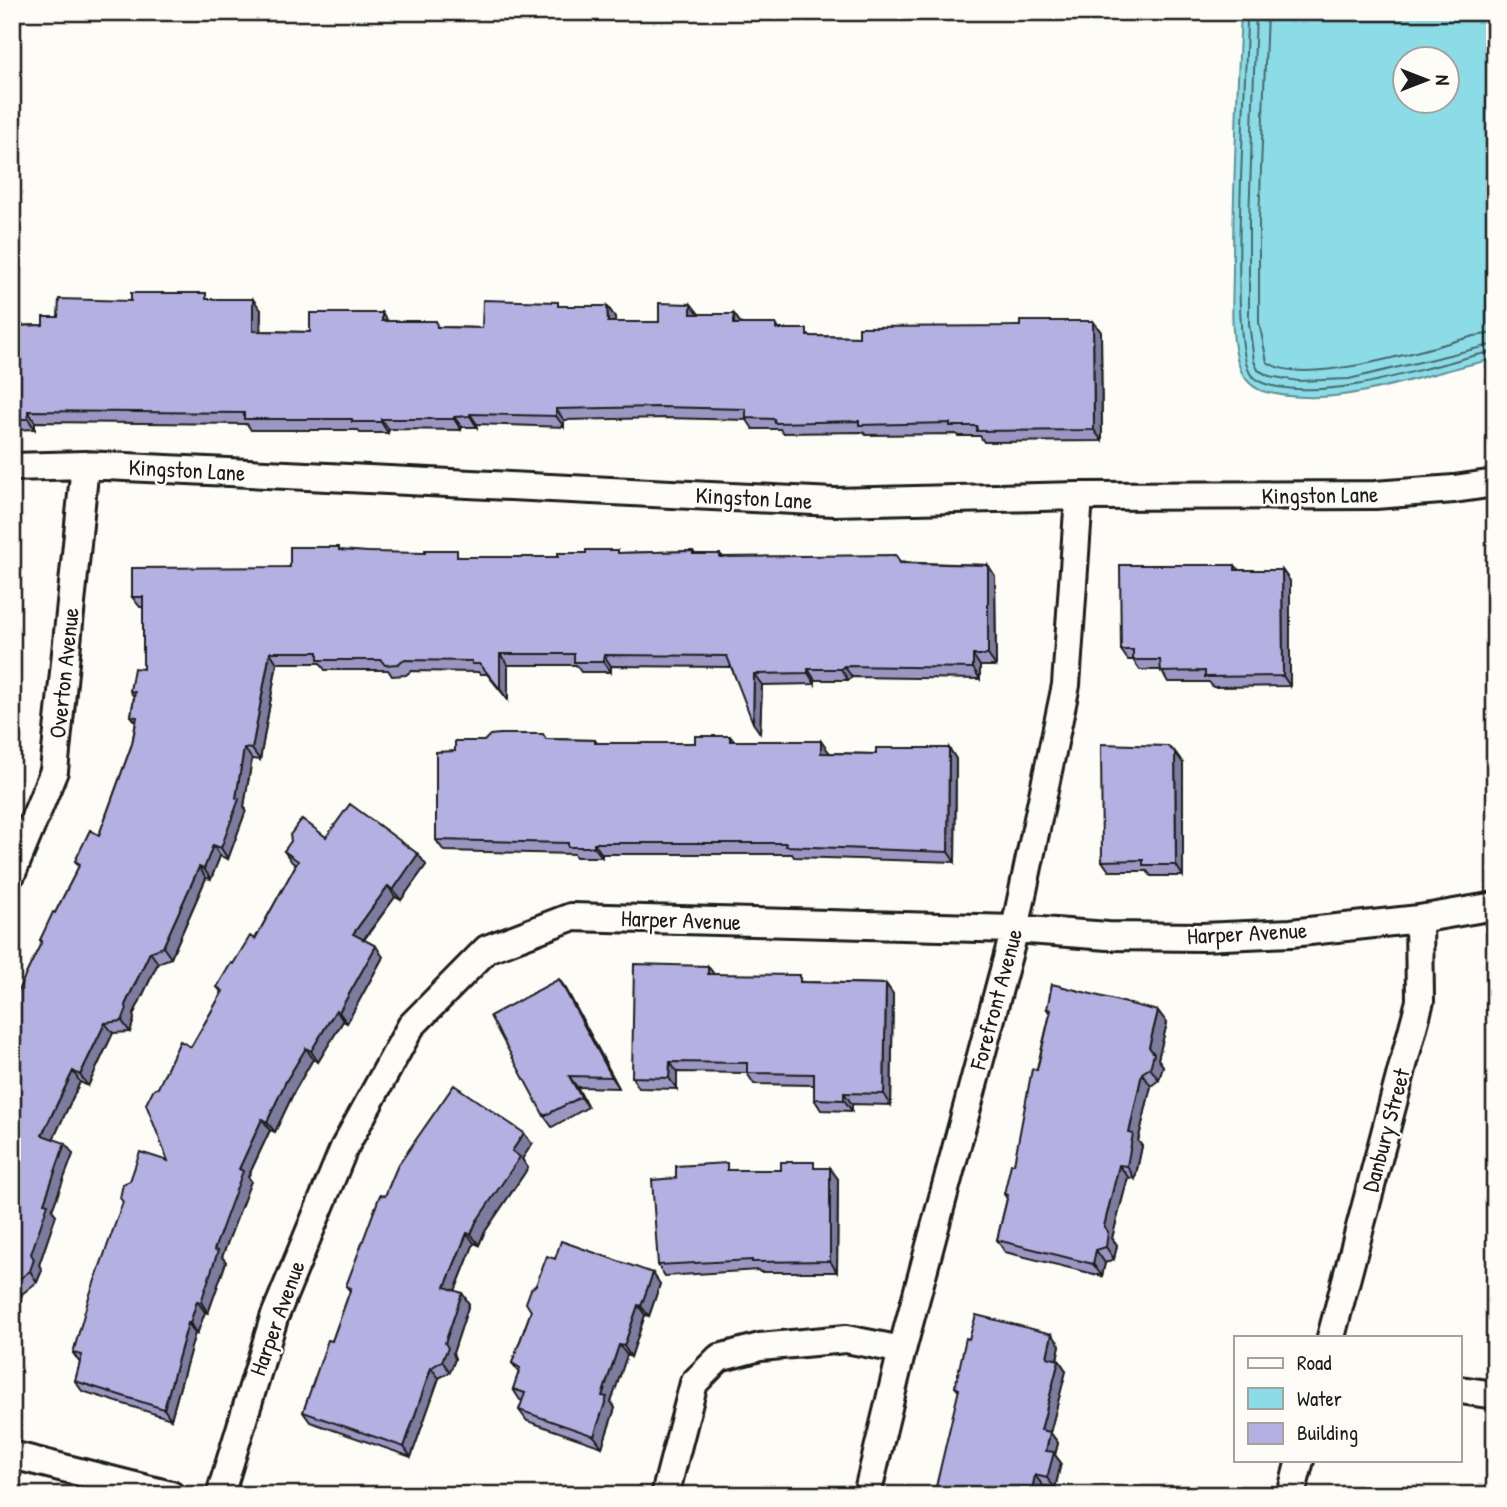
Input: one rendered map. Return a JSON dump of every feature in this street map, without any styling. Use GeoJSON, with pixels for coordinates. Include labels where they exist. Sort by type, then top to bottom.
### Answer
{"type":"FeatureCollection","features":[{"type":"Feature","properties":{"kind":"street","name":"Kingston Lane"},"geometry":{"type":"LineString","coordinates":[[12,467],[85,465],[834,502],[1079,496],[1375,495],[1495,483]]}},
{"type":"Feature","properties":{"kind":"street","name":"Overton Avenue"},"geometry":{"type":"LineString","coordinates":[[12,873],[54,771],[85,465]]}},
{"type":"Feature","properties":{"kind":"street","name":"Forefront Avenue"},"geometry":{"type":"LineString","coordinates":[[867,1495],[902,1350],[1015,929],[1066,685],[1079,496]]}},
{"type":"Feature","properties":{"kind":"street","name":"Harper Avenue"},"geometry":{"type":"LineString","coordinates":[[220,1495],[274,1318],[344,1148],[411,1026],[487,949],[571,917],[1202,937],[1291,933],[1419,919],[1495,906]]}},
{"type":"Feature","properties":{"kind":"street","name":"Danbury Street"},"geometry":{"type":"LineString","coordinates":[[1331,1336],[1420,1001],[1419,919]]}},
{"type":"Feature","properties":{"kind":"street"},"geometry":{"type":"LineString","coordinates":[[665,1495],[694,1383],[719,1358],[760,1347],[846,1339],[902,1350]]}},
{"type":"Feature","properties":{"kind":"street"},"geometry":{"type":"LineString","coordinates":[[1462,1390],[1495,1395]]}},
{"type":"Feature","properties":{"kind":"street"},"geometry":{"type":"LineString","coordinates":[[12,1455],[171,1495]]}},
{"type":"Feature","properties":{"kind":"street"},"geometry":{"type":"LineString","coordinates":[[1291,1495],[1299,1462]]}},
{"type":"Feature","properties":{"kind":"water"},"geometry":{"type":"Polygon","coordinates":[[[1241,12],[1495,12],[1495,359],[1352,394],[1295,397],[1257,389],[1247,380],[1240,368],[1234,344],[1234,171],[1241,12]]]}},
{"type":"Feature","properties":{"kind":"building"},"geometry":{"type":"Polygon","coordinates":[[[131,293],[206,293],[206,299],[253,299],[253,331],[310,332],[310,313],[382,313],[382,321],[436,321],[437,327],[482,328],[483,300],[558,302],[558,306],[607,306],[608,322],[659,322],[659,303],[691,304],[691,314],[734,314],[734,324],[776,324],[776,329],[807,329],[807,336],[859,337],[859,327],[1020,326],[1020,321],[1093,321],[1094,430],[977,431],[977,426],[950,426],[950,423],[859,425],[859,421],[775,423],[774,419],[746,418],[746,409],[658,407],[556,409],[556,416],[470,414],[454,419],[381,419],[381,422],[352,422],[352,419],[244,419],[244,413],[28,411],[28,419],[12,419],[12,326],[43,325],[43,317],[58,317],[59,299],[131,301],[131,293]]]}},
{"type":"Feature","properties":{"kind":"building"},"geometry":{"type":"Polygon","coordinates":[[[290,547],[339,547],[339,550],[368,552],[425,553],[425,550],[457,550],[457,557],[558,557],[558,553],[586,553],[586,550],[618,550],[618,553],[693,551],[693,554],[720,554],[720,557],[896,555],[900,563],[988,565],[988,655],[973,655],[973,668],[844,666],[841,669],[808,669],[808,673],[754,674],[753,723],[727,656],[604,655],[604,662],[574,662],[574,654],[500,654],[500,689],[480,664],[472,664],[472,661],[403,660],[398,664],[385,665],[381,660],[318,660],[318,652],[270,652],[252,749],[244,748],[236,798],[239,799],[221,848],[213,845],[204,869],[199,867],[163,947],[150,952],[125,1005],[127,1008],[122,1021],[105,1023],[80,1075],[73,1071],[42,1135],[65,1143],[44,1203],[48,1204],[31,1254],[34,1259],[30,1271],[14,1283],[12,1290],[12,1003],[53,912],[55,913],[80,864],[75,861],[90,830],[99,835],[132,744],[137,717],[131,716],[135,692],[130,691],[134,668],[143,669],[143,597],[132,597],[132,568],[290,567],[290,547]]]}},
{"type":"Feature","properties":{"kind":"building"},"geometry":{"type":"Polygon","coordinates":[[[1120,565],[1235,565],[1235,570],[1282,570],[1283,676],[1205,677],[1205,671],[1161,672],[1160,660],[1133,660],[1133,650],[1121,650],[1120,565]]]}},
{"type":"Feature","properties":{"kind":"building"},"geometry":{"type":"Polygon","coordinates":[[[543,734],[546,739],[595,740],[595,743],[695,743],[695,736],[730,736],[730,741],[821,741],[821,753],[876,754],[876,748],[949,748],[948,852],[786,846],[787,843],[594,843],[594,847],[568,847],[568,843],[436,840],[436,752],[455,751],[455,741],[484,741],[490,735],[543,734]]]}},
{"type":"Feature","properties":{"kind":"building"},"geometry":{"type":"Polygon","coordinates":[[[1101,744],[1167,746],[1175,752],[1176,865],[1143,865],[1143,860],[1102,861],[1101,744]]]}},
{"type":"Feature","properties":{"kind":"building"},"geometry":{"type":"Polygon","coordinates":[[[350,804],[418,854],[393,890],[388,886],[353,934],[376,946],[339,1012],[336,1010],[311,1051],[306,1048],[286,1081],[267,1122],[262,1119],[239,1169],[243,1171],[214,1250],[218,1251],[201,1302],[197,1301],[188,1323],[164,1409],[75,1381],[82,1355],[73,1353],[89,1297],[123,1202],[120,1198],[123,1184],[130,1181],[140,1152],[168,1161],[146,1104],[153,1090],[158,1088],[180,1041],[191,1047],[223,991],[217,987],[250,936],[255,939],[298,861],[284,851],[291,841],[290,835],[302,819],[326,837],[350,804]]]}},
{"type":"Feature","properties":{"kind":"building"},"geometry":{"type":"Polygon","coordinates":[[[634,964],[708,966],[708,974],[800,975],[800,982],[886,984],[884,1094],[844,1093],[844,1100],[814,1099],[814,1074],[747,1073],[747,1063],[670,1062],[669,1078],[632,1077],[634,964]]]}},
{"type":"Feature","properties":{"kind":"building"},"geometry":{"type":"Polygon","coordinates":[[[559,979],[612,1077],[569,1076],[581,1097],[544,1116],[490,1016],[559,979]]]}},
{"type":"Feature","properties":{"kind":"building"},"geometry":{"type":"Polygon","coordinates":[[[1052,984],[1158,1011],[1149,1047],[1154,1054],[1150,1068],[1142,1073],[1129,1133],[1133,1134],[1127,1166],[1119,1165],[1104,1226],[1108,1232],[1106,1247],[1096,1250],[1093,1264],[997,1240],[1008,1195],[1004,1194],[1011,1164],[1014,1164],[1032,1069],[1037,1070],[1051,1010],[1047,1009],[1052,984]]]}},
{"type":"Feature","properties":{"kind":"building"},"geometry":{"type":"Polygon","coordinates":[[[454,1085],[524,1133],[512,1151],[520,1157],[476,1222],[471,1234],[467,1233],[445,1287],[462,1293],[445,1343],[448,1348],[442,1361],[431,1368],[404,1447],[303,1412],[328,1340],[332,1341],[351,1288],[346,1286],[380,1195],[385,1196],[397,1167],[454,1085]]]}},
{"type":"Feature","properties":{"kind":"building"},"geometry":{"type":"Polygon","coordinates":[[[781,1162],[814,1162],[814,1168],[830,1168],[830,1261],[752,1260],[658,1265],[652,1180],[676,1178],[676,1166],[727,1163],[727,1170],[781,1170],[781,1162]]]}},
{"type":"Feature","properties":{"kind":"building"},"geometry":{"type":"Polygon","coordinates":[[[561,1241],[653,1273],[641,1306],[638,1305],[624,1346],[619,1345],[602,1396],[607,1397],[594,1436],[519,1410],[525,1393],[513,1389],[520,1368],[512,1363],[531,1311],[526,1303],[547,1256],[555,1259],[561,1241]]]}},
{"type":"Feature","properties":{"kind":"building"},"geometry":{"type":"Polygon","coordinates":[[[976,1315],[1052,1334],[1047,1357],[1059,1360],[1041,1430],[1050,1432],[1046,1451],[1054,1452],[1047,1478],[1035,1475],[1031,1495],[934,1495],[959,1389],[955,1387],[966,1338],[969,1339],[976,1315]]]}}]}
